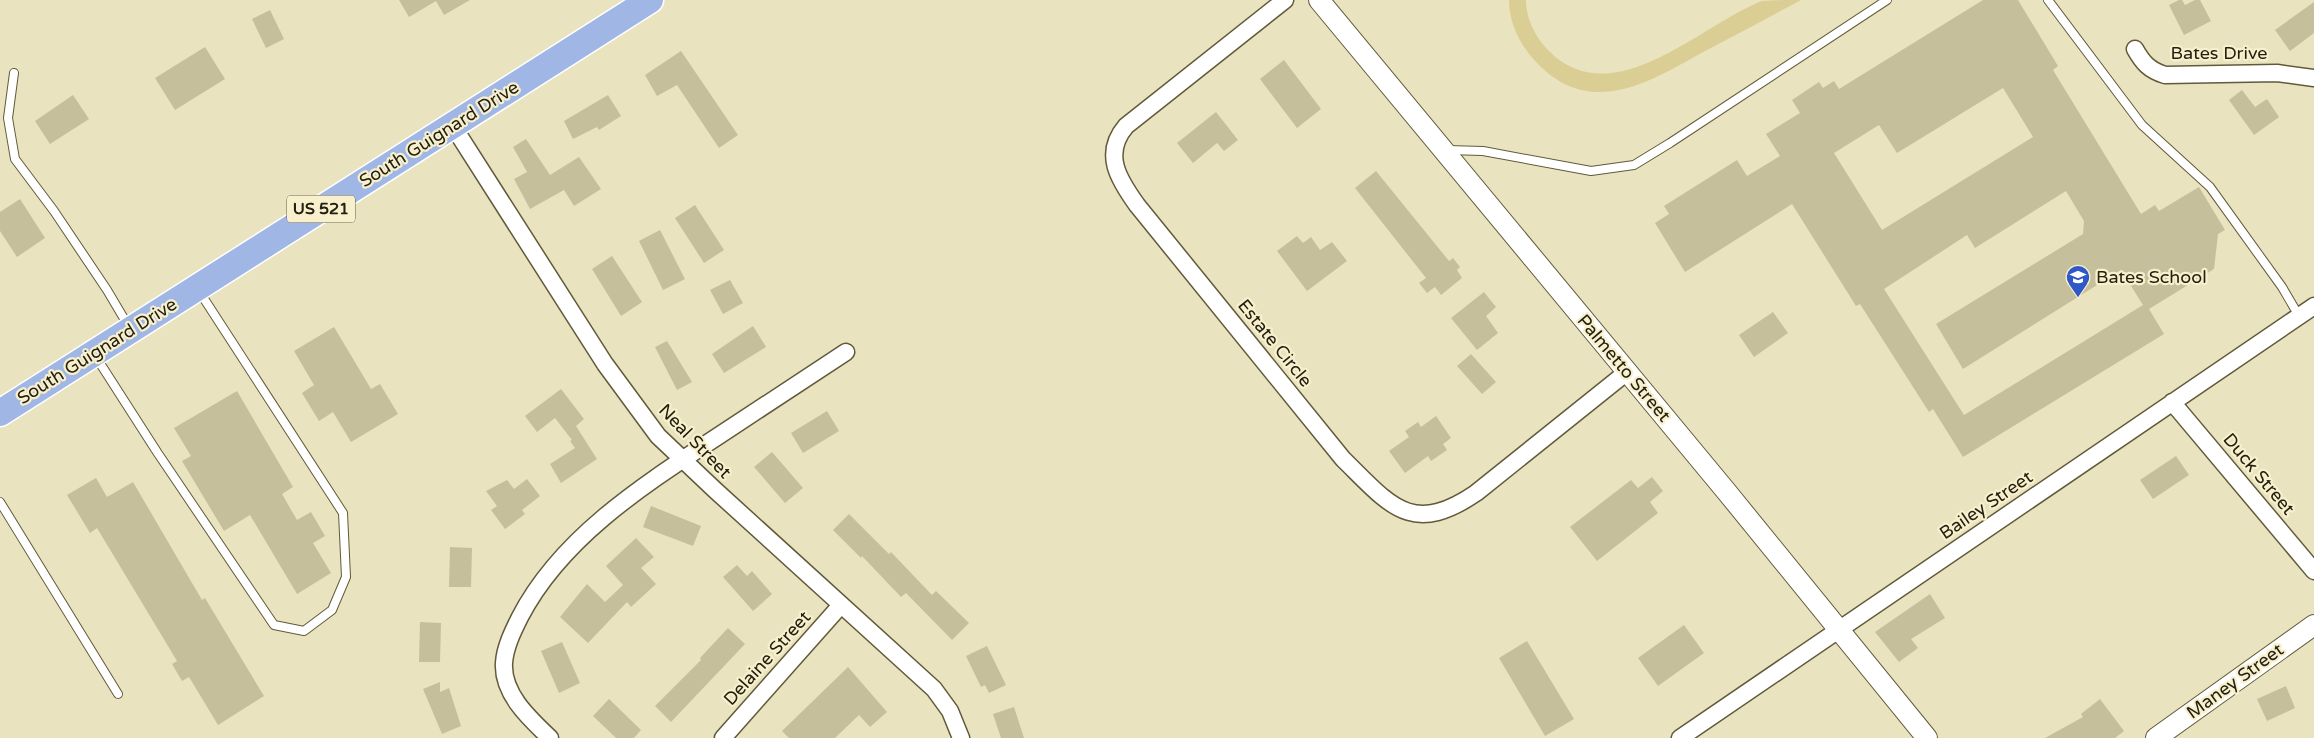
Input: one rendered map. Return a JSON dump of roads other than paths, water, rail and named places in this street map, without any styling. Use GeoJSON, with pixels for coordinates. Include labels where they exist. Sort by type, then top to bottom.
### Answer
{"type":"FeatureCollection","features":[{"type":"Feature","properties":{"kind":"highway","name":"South Guignard Drive"},"geometry":{"type":"LineString","coordinates":[[0,413],[453,126],[643,2]]}},
{"type":"Feature","properties":{"kind":"street","name":"Estate Circle"},"geometry":{"type":"LineString","coordinates":[[1285,0],[1126,126],[1119,134],[1115,145],[1116,171],[1136,204],[1343,459],[1380,496],[1395,507],[1412,514],[1428,515],[1462,502],[1476,493],[1627,372]]}},
{"type":"Feature","properties":{"kind":"street","name":"Palmetto Street"},"geometry":{"type":"LineString","coordinates":[[1319,0],[1726,491],[1927,738]]}},
{"type":"Feature","properties":{"kind":"street","name":"Bates Drive"},"geometry":{"type":"LineString","coordinates":[[2135,49],[2144,64],[2153,71],[2165,75],[2277,73],[2314,78]]}},
{"type":"Feature","properties":{"kind":"street","name":"Neal Street"},"geometry":{"type":"LineString","coordinates":[[453,126],[610,371],[658,436],[934,689],[950,711],[961,738]]}},
{"type":"Feature","properties":{"kind":"street","name":"Bailey Street"},"geometry":{"type":"LineString","coordinates":[[1680,738],[2314,306]]}},
{"type":"Feature","properties":{"kind":"street"},"geometry":{"type":"LineString","coordinates":[[550,738],[521,708],[506,680],[504,664],[515,627],[536,589],[552,567],[620,504],[683,459],[846,352]]}},
{"type":"Feature","properties":{"kind":"street","name":"Duck Street"},"geometry":{"type":"LineString","coordinates":[[2172,402],[2314,571]]}},
{"type":"Feature","properties":{"kind":"street","name":"Delaine Street"},"geometry":{"type":"LineString","coordinates":[[723,738],[841,605]]}},
{"type":"Feature","properties":{"kind":"street","name":"Maney Street"},"geometry":{"type":"LineString","coordinates":[[2156,738],[2314,625]]}},
{"type":"Feature","properties":{"kind":"lane"},"geometry":{"type":"LineString","coordinates":[[1442,150],[1483,151],[1591,171],[1634,165],[1670,144],[1887,0]]}},
{"type":"Feature","properties":{"kind":"lane"},"geometry":{"type":"LineString","coordinates":[[2048,0],[2142,124],[2210,187],[2282,287],[2299,316]]}},
{"type":"Feature","properties":{"kind":"lane"},"geometry":{"type":"LineString","coordinates":[[14,73],[8,118],[15,159],[54,211],[107,290],[130,330]]}},
{"type":"Feature","properties":{"kind":"lane"},"geometry":{"type":"LineString","coordinates":[[94,353],[156,452],[274,625],[304,630],[332,610],[346,577],[343,513],[197,288]]}},
{"type":"Feature","properties":{"kind":"lane"},"geometry":{"type":"LineString","coordinates":[[0,502],[118,694]]}},
{"type":"Feature","properties":{"kind":"place","name":"Bates School"},"geometry":{"type":"Point","coordinates":[2078,298]}}]}
